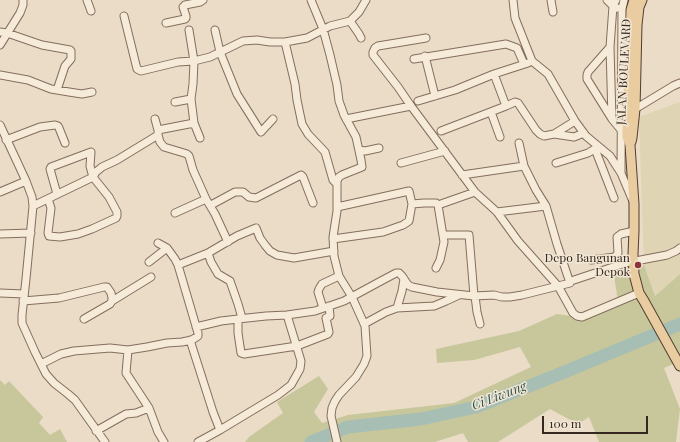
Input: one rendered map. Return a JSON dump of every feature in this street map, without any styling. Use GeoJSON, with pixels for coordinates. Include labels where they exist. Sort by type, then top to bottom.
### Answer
{"type":"FeatureCollection","features":[{"type":"Feature","properties":{"kind":"main road","name":"JALAN BOULEVARD"},"geometry":{"type":"LineString","coordinates":[[634,0],[626,10],[627,137],[634,204],[634,274],[639,293],[680,365]]}},
{"type":"Feature","properties":{"kind":"main road","name":"JALAN BOULEVARD"},"geometry":{"type":"LineString","coordinates":[[627,137],[635,109],[637,25],[639,7],[642,0]]}},
{"type":"Feature","properties":{"kind":"street"},"geometry":{"type":"LineString","coordinates":[[0,45],[4,32],[20,13],[23,0]]}},
{"type":"Feature","properties":{"kind":"street"},"geometry":{"type":"LineString","coordinates":[[87,0],[91,11]]}},
{"type":"Feature","properties":{"kind":"street"},"geometry":{"type":"LineString","coordinates":[[166,23],[185,19],[184,4],[200,2],[203,0]]}},
{"type":"Feature","properties":{"kind":"street"},"geometry":{"type":"LineString","coordinates":[[311,0],[323,29],[337,85],[339,101],[344,115],[356,137],[362,167],[340,177],[337,184],[337,211],[333,239],[334,251],[339,276],[352,297],[364,324],[366,333],[367,359],[356,377],[339,396],[332,408],[331,416],[336,442]]}},
{"type":"Feature","properties":{"kind":"street"},"geometry":{"type":"LineString","coordinates":[[124,16],[137,69],[141,71],[178,62],[194,61],[210,57],[235,44],[250,40],[285,42],[307,38],[330,26],[350,21],[359,12],[366,0]]}},
{"type":"Feature","properties":{"kind":"street"},"geometry":{"type":"LineString","coordinates":[[513,0],[515,18],[532,62],[548,74],[575,121],[586,136],[597,148],[610,156],[621,173],[634,204]]}},
{"type":"Feature","properties":{"kind":"street"},"geometry":{"type":"LineString","coordinates":[[551,0],[553,12]]}},
{"type":"Feature","properties":{"kind":"street"},"geometry":{"type":"LineString","coordinates":[[608,0],[626,10]]}},
{"type":"Feature","properties":{"kind":"street"},"geometry":{"type":"LineString","coordinates":[[624,0],[626,10]]}},
{"type":"Feature","properties":{"kind":"street"},"geometry":{"type":"LineString","coordinates":[[612,119],[610,47],[614,3]]}},
{"type":"Feature","properties":{"kind":"street"},"geometry":{"type":"LineString","coordinates":[[350,21],[361,38]]}},
{"type":"Feature","properties":{"kind":"street"},"geometry":{"type":"LineString","coordinates":[[189,30],[194,61],[190,100],[194,123],[200,138]]}},
{"type":"Feature","properties":{"kind":"street"},"geometry":{"type":"LineString","coordinates":[[215,30],[220,52],[237,94],[261,132],[273,119]]}},
{"type":"Feature","properties":{"kind":"street"},"geometry":{"type":"LineString","coordinates":[[4,32],[42,45],[72,51],[71,59],[65,66],[56,90]]}},
{"type":"Feature","properties":{"kind":"street"},"geometry":{"type":"LineString","coordinates":[[426,38],[378,46],[375,48],[373,55],[398,86],[411,106],[475,192],[497,212],[518,241],[558,286],[573,313],[582,317],[639,293]]}},
{"type":"Feature","properties":{"kind":"street"},"geometry":{"type":"LineString","coordinates":[[285,42],[295,84],[302,124],[308,134],[324,152],[333,180],[337,184]]}},
{"type":"Feature","properties":{"kind":"street"},"geometry":{"type":"LineString","coordinates":[[414,59],[506,44],[517,48],[524,64]]}},
{"type":"Feature","properties":{"kind":"street"},"geometry":{"type":"LineString","coordinates":[[610,47],[588,72],[587,78],[612,119],[627,137],[621,173]]}},
{"type":"Feature","properties":{"kind":"street"},"geometry":{"type":"LineString","coordinates":[[425,56],[435,96]]}},
{"type":"Feature","properties":{"kind":"street"},"geometry":{"type":"LineString","coordinates":[[418,101],[455,90],[494,74],[532,62]]}},
{"type":"Feature","properties":{"kind":"street"},"geometry":{"type":"LineString","coordinates":[[494,74],[506,106]]}},
{"type":"Feature","properties":{"kind":"street"},"geometry":{"type":"LineString","coordinates":[[0,75],[28,80],[56,90],[77,94],[92,92]]}},
{"type":"Feature","properties":{"kind":"street"},"geometry":{"type":"LineString","coordinates":[[635,109],[680,83]]}},
{"type":"Feature","properties":{"kind":"street"},"geometry":{"type":"LineString","coordinates":[[175,102],[190,100]]}},
{"type":"Feature","properties":{"kind":"street"},"geometry":{"type":"LineString","coordinates":[[441,131],[515,102],[518,103],[536,130],[544,136],[554,134],[574,137],[584,133]]}},
{"type":"Feature","properties":{"kind":"street"},"geometry":{"type":"LineString","coordinates":[[346,119],[411,106]]}},
{"type":"Feature","properties":{"kind":"street"},"geometry":{"type":"LineString","coordinates":[[491,112],[500,137]]}},
{"type":"Feature","properties":{"kind":"street"},"geometry":{"type":"LineString","coordinates":[[155,119],[160,142],[164,147],[187,154],[189,156],[190,164],[228,242]]}},
{"type":"Feature","properties":{"kind":"street"},"geometry":{"type":"LineString","coordinates":[[554,134],[575,121]]}},
{"type":"Feature","properties":{"kind":"street"},"geometry":{"type":"LineString","coordinates":[[33,206],[92,177],[102,167],[116,160],[158,132],[194,123]]}},
{"type":"Feature","properties":{"kind":"street"},"geometry":{"type":"LineString","coordinates":[[0,125],[32,196],[33,206],[31,233],[22,323],[46,374],[54,383],[75,400],[105,442]]}},
{"type":"Feature","properties":{"kind":"street"},"geometry":{"type":"LineString","coordinates":[[6,140],[40,127],[55,125],[60,128],[65,143]]}},
{"type":"Feature","properties":{"kind":"street"},"geometry":{"type":"LineString","coordinates":[[196,327],[221,320],[287,315],[315,311],[352,297],[396,273],[401,274],[408,285],[412,287],[459,295],[475,296],[494,295],[510,297],[570,283],[560,256],[546,206],[524,166],[519,143]]}},
{"type":"Feature","properties":{"kind":"street"},"geometry":{"type":"LineString","coordinates":[[359,150],[365,151],[379,148]]}},
{"type":"Feature","properties":{"kind":"street"},"geometry":{"type":"LineString","coordinates":[[556,163],[588,153],[597,148]]}},
{"type":"Feature","properties":{"kind":"street"},"geometry":{"type":"LineString","coordinates":[[597,148],[614,198]]}},
{"type":"Feature","properties":{"kind":"street"},"geometry":{"type":"LineString","coordinates":[[401,163],[445,151]]}},
{"type":"Feature","properties":{"kind":"street"},"geometry":{"type":"LineString","coordinates":[[48,199],[51,208],[48,233],[49,236],[60,237],[78,234],[116,218],[117,216],[117,212],[111,200],[92,177],[90,166],[91,152],[50,169],[58,194]]}},
{"type":"Feature","properties":{"kind":"street"},"geometry":{"type":"LineString","coordinates":[[462,175],[524,166]]}},
{"type":"Feature","properties":{"kind":"street"},"geometry":{"type":"LineString","coordinates":[[175,212],[235,192],[243,192],[249,197],[256,198],[301,175],[313,203]]}},
{"type":"Feature","properties":{"kind":"street"},"geometry":{"type":"LineString","coordinates":[[0,192],[26,181]]}},
{"type":"Feature","properties":{"kind":"street"},"geometry":{"type":"LineString","coordinates":[[333,239],[383,232],[407,223],[409,221],[412,204],[409,191],[337,207]]}},
{"type":"Feature","properties":{"kind":"street"},"geometry":{"type":"LineString","coordinates":[[412,204],[433,203],[438,205],[475,192]]}},
{"type":"Feature","properties":{"kind":"street"},"geometry":{"type":"LineString","coordinates":[[436,268],[440,260],[444,242],[438,205]]}},
{"type":"Feature","properties":{"kind":"street"},"geometry":{"type":"LineString","coordinates":[[497,212],[546,206]]}},
{"type":"Feature","properties":{"kind":"street"},"geometry":{"type":"LineString","coordinates":[[178,265],[208,253],[243,233],[256,228],[265,245],[270,251],[277,255],[294,258],[334,251]]}},
{"type":"Feature","properties":{"kind":"street"},"geometry":{"type":"LineString","coordinates":[[591,260],[615,257],[618,253],[617,237],[621,234],[634,231]]}},
{"type":"Feature","properties":{"kind":"street"},"geometry":{"type":"LineString","coordinates":[[0,234],[31,233]]}},
{"type":"Feature","properties":{"kind":"street"},"geometry":{"type":"LineString","coordinates":[[443,235],[469,235],[475,296],[480,324]]}},
{"type":"Feature","properties":{"kind":"street"},"geometry":{"type":"LineString","coordinates":[[41,364],[61,354],[74,351],[110,348],[128,350],[190,340],[195,339],[198,336],[178,265],[167,248],[158,243]]}},
{"type":"Feature","properties":{"kind":"street"},"geometry":{"type":"LineString","coordinates":[[150,262],[167,248]]}},
{"type":"Feature","properties":{"kind":"street"},"geometry":{"type":"LineString","coordinates":[[574,280],[633,261],[667,255],[680,248]]}},
{"type":"Feature","properties":{"kind":"street"},"geometry":{"type":"LineString","coordinates":[[208,253],[217,272],[229,280],[238,304],[240,319],[238,333],[240,351],[243,354],[297,346],[328,334],[329,332],[326,318],[330,316],[318,292],[322,284],[339,276]]}},
{"type":"Feature","properties":{"kind":"street"},"geometry":{"type":"LineString","coordinates":[[84,319],[108,306],[112,301],[151,276]]}},
{"type":"Feature","properties":{"kind":"street"},"geometry":{"type":"LineString","coordinates":[[397,308],[404,279]]}},
{"type":"Feature","properties":{"kind":"street"},"geometry":{"type":"LineString","coordinates":[[0,293],[24,298],[59,298],[104,287],[109,289],[112,301]]}},
{"type":"Feature","properties":{"kind":"street"},"geometry":{"type":"LineString","coordinates":[[364,324],[397,308],[434,306],[459,295]]}},
{"type":"Feature","properties":{"kind":"street"},"geometry":{"type":"LineString","coordinates":[[198,442],[278,395],[291,385],[298,373],[301,360],[287,315]]}},
{"type":"Feature","properties":{"kind":"street"},"geometry":{"type":"LineString","coordinates":[[190,340],[220,430]]}},
{"type":"Feature","properties":{"kind":"street"},"geometry":{"type":"LineString","coordinates":[[128,350],[126,372],[149,408],[158,432],[164,442]]}},
{"type":"Feature","properties":{"kind":"street"},"geometry":{"type":"LineString","coordinates":[[96,431],[126,414],[136,413],[149,408]]}},
{"type":"Feature","properties":{"kind":"shaded area"},"geometry":{"type":"Polygon","coordinates":[[[680,102],[680,274],[655,296],[644,265],[639,117],[680,102]]]}},
{"type":"Feature","properties":{"kind":"green space"},"geometry":{"type":"Polygon","coordinates":[[[644,265],[655,296],[680,274],[680,361],[664,368],[680,409],[676,442],[599,442],[589,417],[578,424],[550,409],[498,442],[468,442],[463,433],[435,442],[245,442],[249,437],[283,413],[277,402],[319,376],[328,389],[314,412],[322,423],[348,415],[454,403],[531,367],[520,347],[474,360],[437,363],[436,349],[519,331],[557,314],[585,318],[618,301],[614,276],[644,265]]]}},
{"type":"Feature","properties":{"kind":"green space"},"geometry":{"type":"Polygon","coordinates":[[[0,380],[5,385],[9,381],[43,417],[39,423],[50,435],[60,429],[67,442],[0,442],[0,380]]]}},
{"type":"Feature","properties":{"kind":"waterway","name":"Ci Liwung"},"geometry":{"type":"LineString","coordinates":[[311,442],[348,427],[421,419],[476,407],[680,324]]}},
{"type":"Feature","properties":{"kind":"place","name":"Depo Bangunan Depok"},"geometry":{"type":"Point","coordinates":[638,265]}}]}
